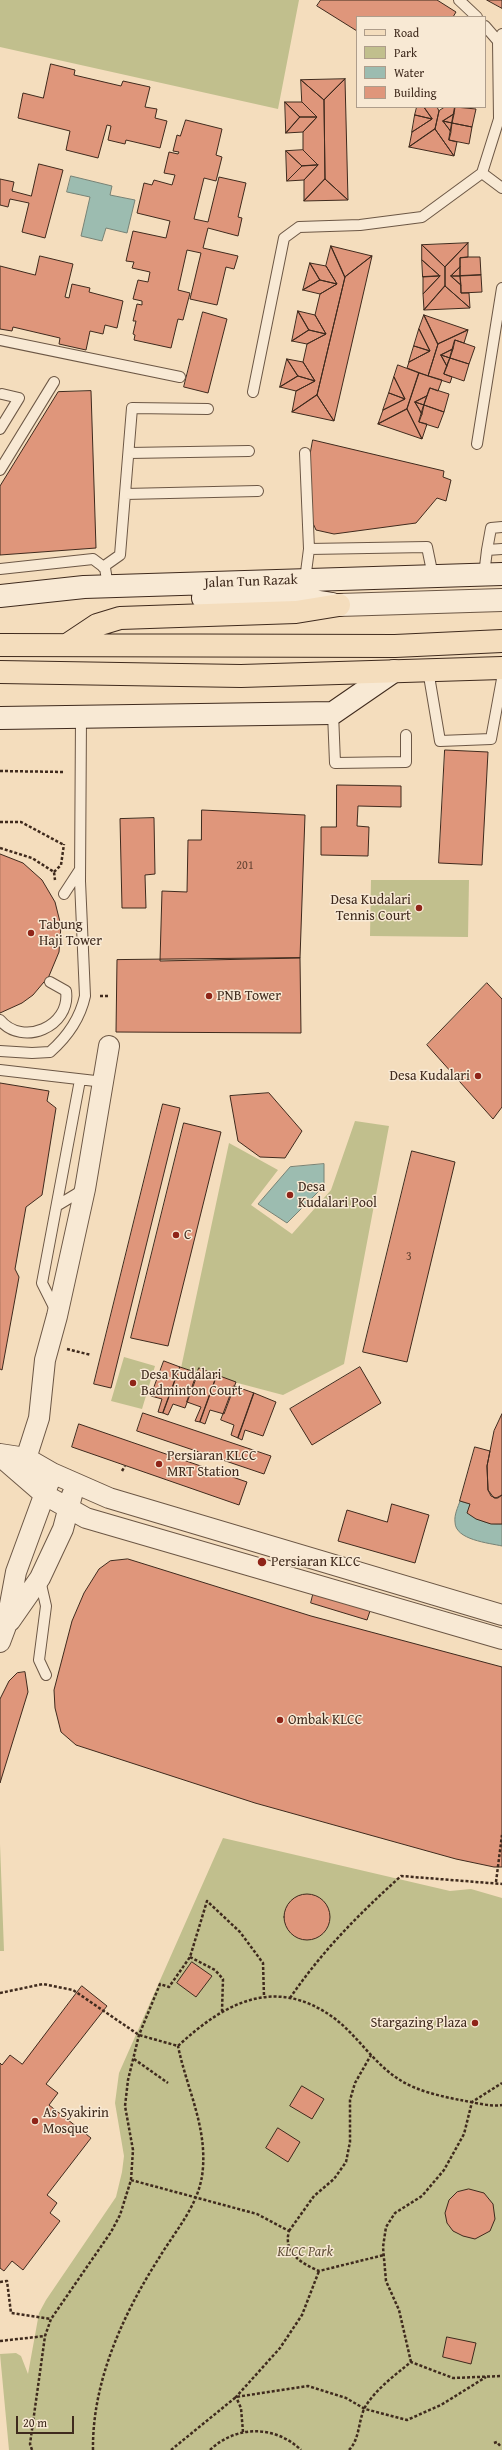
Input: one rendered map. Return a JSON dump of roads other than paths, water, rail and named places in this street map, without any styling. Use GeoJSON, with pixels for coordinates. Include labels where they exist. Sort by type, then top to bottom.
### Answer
{"type":"FeatureCollection","features":[{"type":"Feature","properties":{"kind":"main road","name":"Jalan Tun Razak"},"geometry":{"type":"LineString","coordinates":[[0,596],[84,587],[106,576],[305,580],[493,574]]}},
{"type":"Feature","properties":{"kind":"main road"},"geometry":{"type":"LineString","coordinates":[[84,587],[121,600],[285,597],[339,605]]}},
{"type":"Feature","properties":{"kind":"main road"},"geometry":{"type":"LineString","coordinates":[[67,645],[97,625],[120,618],[296,612],[339,605],[502,600]]}},
{"type":"Feature","properties":{"kind":"main road"},"geometry":{"type":"LineString","coordinates":[[0,645],[388,646],[502,641]]}},
{"type":"Feature","properties":{"kind":"main road"},"geometry":{"type":"LineString","coordinates":[[0,672],[241,676],[502,668]]}},
{"type":"Feature","properties":{"kind":"main road"},"geometry":{"type":"LineString","coordinates":[[0,718],[333,713],[394,671]]}},
{"type":"Feature","properties":{"kind":"street"},"geometry":{"type":"LineString","coordinates":[[24,1466],[39,1418],[45,1360],[57,1316],[85,1189],[104,1082],[108,1046]]}},
{"type":"Feature","properties":{"kind":"street"},"geometry":{"type":"LineString","coordinates":[[0,1455],[24,1466],[52,1473],[109,1498],[502,1616]]}},
{"type":"Feature","properties":{"kind":"street"},"geometry":{"type":"LineString","coordinates":[[24,1466],[45,1495],[69,1507],[86,1518],[502,1639]]}},
{"type":"Feature","properties":{"kind":"street"},"geometry":{"type":"LineString","coordinates":[[3,1634],[16,1572],[52,1473]]}},
{"type":"Feature","properties":{"kind":"street"},"geometry":{"type":"LineString","coordinates":[[3,1634],[40,1578],[63,1529],[75,1484]]}},
{"type":"Feature","properties":{"kind":"lane"},"geometry":{"type":"LineString","coordinates":[[459,0],[476,16]]}},
{"type":"Feature","properties":{"kind":"lane"},"geometry":{"type":"LineString","coordinates":[[253,392],[284,238],[299,227],[360,224],[422,217],[482,173],[499,119],[500,38],[486,27]]}},
{"type":"Feature","properties":{"kind":"lane"},"geometry":{"type":"LineString","coordinates":[[482,173],[502,188]]}},
{"type":"Feature","properties":{"kind":"lane"},"geometry":{"type":"LineString","coordinates":[[478,444],[502,288]]}},
{"type":"Feature","properties":{"kind":"lane"},"geometry":{"type":"LineString","coordinates":[[0,340],[180,377]]}},
{"type":"Feature","properties":{"kind":"lane"},"geometry":{"type":"LineString","coordinates":[[0,470],[54,382]]}},
{"type":"Feature","properties":{"kind":"lane"},"geometry":{"type":"LineString","coordinates":[[0,430],[19,398],[2,394]]}},
{"type":"Feature","properties":{"kind":"lane"},"geometry":{"type":"LineString","coordinates":[[0,569],[93,559],[106,576],[120,555],[132,408],[208,409]]}},
{"type":"Feature","properties":{"kind":"lane"},"geometry":{"type":"LineString","coordinates":[[129,453],[249,451]]}},
{"type":"Feature","properties":{"kind":"lane"},"geometry":{"type":"LineString","coordinates":[[305,453],[309,549],[305,580]]}},
{"type":"Feature","properties":{"kind":"lane"},"geometry":{"type":"LineString","coordinates":[[125,494],[258,491]]}},
{"type":"Feature","properties":{"kind":"lane"},"geometry":{"type":"LineString","coordinates":[[493,574],[487,550],[491,528],[502,527]]}},
{"type":"Feature","properties":{"kind":"lane"},"geometry":{"type":"LineString","coordinates":[[309,549],[427,547],[433,576]]}},
{"type":"Feature","properties":{"kind":"lane"},"geometry":{"type":"LineString","coordinates":[[487,550],[502,549]]}},
{"type":"Feature","properties":{"kind":"lane"},"geometry":{"type":"LineString","coordinates":[[428,670],[440,741],[491,739],[502,679]]}},
{"type":"Feature","properties":{"kind":"lane"},"geometry":{"type":"LineString","coordinates":[[333,713],[335,763],[406,762],[406,735]]}},
{"type":"Feature","properties":{"kind":"lane"},"geometry":{"type":"LineString","coordinates":[[0,1051],[32,1053],[50,1052],[71,1029],[82,1010],[85,996],[80,870],[81,717]]}},
{"type":"Feature","properties":{"kind":"lane"},"geometry":{"type":"LineString","coordinates":[[64,894],[80,870]]}},
{"type":"Feature","properties":{"kind":"lane"},"geometry":{"type":"LineString","coordinates":[[0,1020],[6,1027],[17,1032],[42,1029],[56,1022],[64,1013],[67,1000],[66,991],[50,982]]}},
{"type":"Feature","properties":{"kind":"lane"},"geometry":{"type":"LineString","coordinates":[[0,1070],[104,1082]]}},
{"type":"Feature","properties":{"kind":"lane"},"geometry":{"type":"LineString","coordinates":[[57,1316],[42,1282],[58,1205],[80,1080]]}},
{"type":"Feature","properties":{"kind":"lane"},"geometry":{"type":"LineString","coordinates":[[58,1205],[85,1189]]}},
{"type":"Feature","properties":{"kind":"lane"},"geometry":{"type":"LineString","coordinates":[[40,1578],[46,1606],[39,1660],[46,1675]]}},
{"type":"Feature","properties":{"kind":"water"},"geometry":{"type":"Polygon","coordinates":[[[71,176],[112,186],[110,195],[135,200],[127,233],[106,228],[102,241],[81,236],[90,197],[67,192],[71,176]]]}},
{"type":"Feature","properties":{"kind":"water","name":"Desa Kudalari Pool"},"geometry":{"type":"Polygon","coordinates":[[[324,1164],[324,1186],[287,1223],[258,1204],[290,1167],[324,1164]]]}},
{"type":"Feature","properties":{"kind":"water"},"geometry":{"type":"Polygon","coordinates":[[[460,1501],[470,1504],[468,1513],[476,1518],[488,1523],[502,1524],[502,1546],[481,1542],[466,1537],[456,1528],[456,1511],[460,1501]]]}},
{"type":"Feature","properties":{"kind":"place","name":"Desa Kudalari Tennis Court"},"geometry":{"type":"Point","coordinates":[419,908]}},
{"type":"Feature","properties":{"kind":"place","name":"Tabung Haji Tower"},"geometry":{"type":"Point","coordinates":[31,933]}},
{"type":"Feature","properties":{"kind":"place","name":"PNB Tower"},"geometry":{"type":"Point","coordinates":[209,996]}},
{"type":"Feature","properties":{"kind":"place","name":"Desa Kudalari"},"geometry":{"type":"Point","coordinates":[478,1076]}},
{"type":"Feature","properties":{"kind":"place","name":"Desa Kudalari Pool"},"geometry":{"type":"Point","coordinates":[290,1195]}},
{"type":"Feature","properties":{"kind":"place","name":"C"},"geometry":{"type":"Point","coordinates":[176,1235]}},
{"type":"Feature","properties":{"kind":"place","name":"Desa Kudalari Badminton Court"},"geometry":{"type":"Point","coordinates":[133,1383]}},
{"type":"Feature","properties":{"kind":"place","name":"Persiaran KLCC MRT Station"},"geometry":{"type":"Point","coordinates":[159,1464]}},
{"type":"Feature","properties":{"kind":"place","name":"Persiaran KLCC"},"geometry":{"type":"Point","coordinates":[262,1562]}},
{"type":"Feature","properties":{"kind":"place","name":"Ombak KLCC"},"geometry":{"type":"Point","coordinates":[280,1720]}},
{"type":"Feature","properties":{"kind":"place","name":"Stargazing Plaza"},"geometry":{"type":"Point","coordinates":[475,2023]}},
{"type":"Feature","properties":{"kind":"place","name":"As Syakirin Mosque"},"geometry":{"type":"Point","coordinates":[35,2121]}},
{"type":"Feature","properties":{"kind":"park label","name":"KLCC Park"},"geometry":{"type":"Point","coordinates":[305,2252]}}]}
